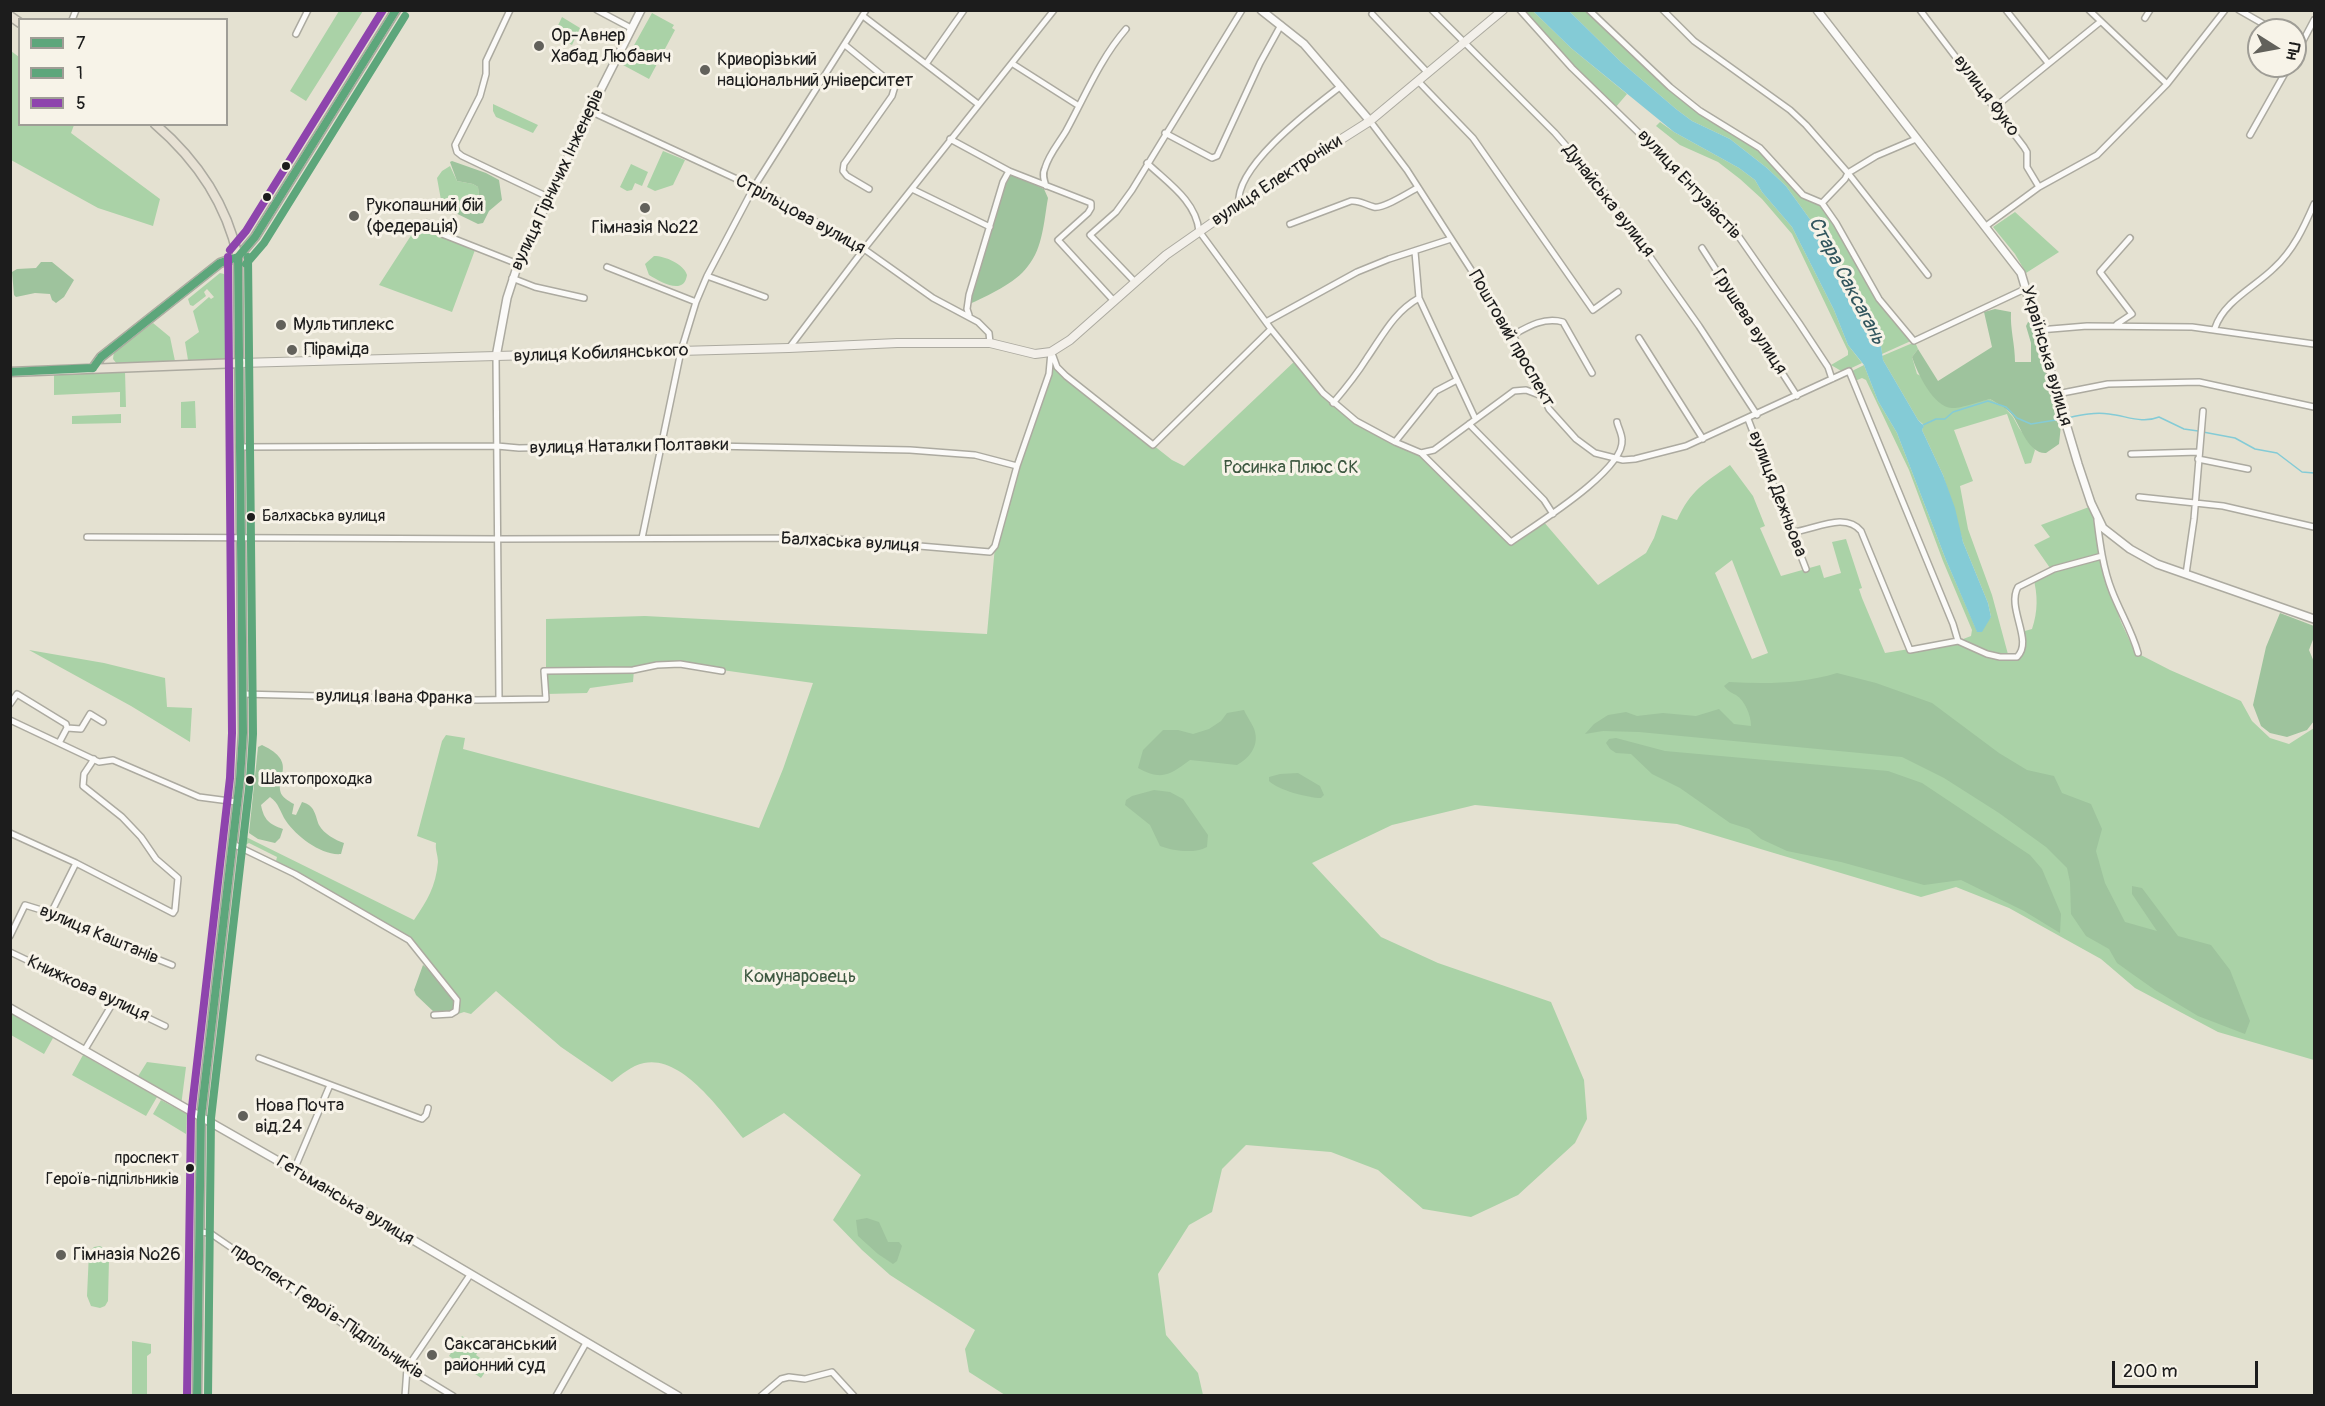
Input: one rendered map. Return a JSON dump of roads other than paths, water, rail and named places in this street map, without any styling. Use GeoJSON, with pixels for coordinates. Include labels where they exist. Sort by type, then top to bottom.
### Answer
{"type":"FeatureCollection","features":[{"type":"Feature","properties":{"kind":"main road"},"geometry":{"type":"LineString","coordinates":[[93,368],[101,357],[220,263],[238,257],[255,237],[396,10]]}},
{"type":"Feature","properties":{"kind":"main road","name":"вулиця Електроніки"},"geometry":{"type":"LineString","coordinates":[[1051,352],[1070,340],[1166,255],[1199,231],[1370,121],[1503,10]]}},
{"type":"Feature","properties":{"kind":"main road"},"geometry":{"type":"LineString","coordinates":[[157,126],[187,155],[210,184],[227,220],[238,257],[242,759],[201,1117],[197,1395]]}},
{"type":"Feature","properties":{"kind":"main road","name":"вулиця Кобилянського"},"geometry":{"type":"LineString","coordinates":[[10,372],[897,343],[990,343],[1035,354],[1051,352]]}},
{"type":"Feature","properties":{"kind":"street"},"geometry":{"type":"LineString","coordinates":[[296,34],[308,10]]}},
{"type":"Feature","properties":{"kind":"street"},"geometry":{"type":"LineString","coordinates":[[510,10],[486,61],[486,74],[480,96],[455,145],[457,152],[548,197]]}},
{"type":"Feature","properties":{"kind":"street"},"geometry":{"type":"LineString","coordinates":[[597,10],[631,28]]}},
{"type":"Feature","properties":{"kind":"street","name":"вулиця Гірничих Інженерів"},"geometry":{"type":"LineString","coordinates":[[496,357],[512,278],[548,197],[641,10]]}},
{"type":"Feature","properties":{"kind":"street"},"geometry":{"type":"LineString","coordinates":[[926,64],[964,10]]}},
{"type":"Feature","properties":{"kind":"street"},"geometry":{"type":"LineString","coordinates":[[789,348],[950,139],[1013,64],[1054,10]]}},
{"type":"Feature","properties":{"kind":"street"},"geometry":{"type":"LineString","coordinates":[[1135,282],[1090,235],[1120,208],[1242,10]]}},
{"type":"Feature","properties":{"kind":"street","name":"Дунайська вулиця"},"geometry":{"type":"LineString","coordinates":[[1432,10],[1555,133],[1595,179],[1699,326],[1756,415]]}},
{"type":"Feature","properties":{"kind":"street","name":"вулиця Ентузіастів"},"geometry":{"type":"LineString","coordinates":[[1520,10],[1572,68],[1712,203],[1737,234],[1792,313],[1828,367],[1832,379]]}},
{"type":"Feature","properties":{"kind":"street"},"geometry":{"type":"LineString","coordinates":[[1589,10],[1670,87],[1700,111],[1760,148],[1803,195],[1822,203],[1879,298],[1914,341],[2027,288]]}},
{"type":"Feature","properties":{"kind":"street"},"geometry":{"type":"LineString","coordinates":[[1663,10],[1694,41],[1790,110],[1806,125],[1848,173],[1928,274]]}},
{"type":"Feature","properties":{"kind":"street","name":"Українська вулиця"},"geometry":{"type":"LineString","coordinates":[[1817,10],[2016,265],[2027,288],[2066,426],[2097,517],[2102,556],[2111,588],[2138,652]]}},
{"type":"Feature","properties":{"kind":"street","name":"вулиця Фуко"},"geometry":{"type":"LineString","coordinates":[[1920,10],[2024,147],[2027,152],[2027,166],[2039,187]]}},
{"type":"Feature","properties":{"kind":"street"},"geometry":{"type":"LineString","coordinates":[[2006,10],[2048,63]]}},
{"type":"Feature","properties":{"kind":"street"},"geometry":{"type":"LineString","coordinates":[[2090,10],[2167,84]]}},
{"type":"Feature","properties":{"kind":"street"},"geometry":{"type":"LineString","coordinates":[[2145,18],[2150,10]]}},
{"type":"Feature","properties":{"kind":"street"},"geometry":{"type":"LineString","coordinates":[[1986,226],[2039,187],[2097,155],[2167,84],[2225,10]]}},
{"type":"Feature","properties":{"kind":"street"},"geometry":{"type":"LineString","coordinates":[[2239,10],[2253,18]]}},
{"type":"Feature","properties":{"kind":"street","name":"Поштовий проспект"},"geometry":{"type":"LineString","coordinates":[[1261,11],[1304,44],[1387,142],[1512,334],[1549,409],[1585,447],[1595,453],[1615,459],[1647,458],[1702,439],[1849,371],[1958,641]]}},
{"type":"Feature","properties":{"kind":"street"},"geometry":{"type":"LineString","coordinates":[[642,538],[681,351],[696,302],[707,276],[754,187],[865,13],[978,104]]}},
{"type":"Feature","properties":{"kind":"street"},"geometry":{"type":"LineString","coordinates":[[1372,14],[1428,73]]}},
{"type":"Feature","properties":{"kind":"street"},"geometry":{"type":"LineString","coordinates":[[1995,107],[2100,22]]}},
{"type":"Feature","properties":{"kind":"street"},"geometry":{"type":"LineString","coordinates":[[1165,133],[1204,155],[1212,158],[1217,156],[1281,25]]}},
{"type":"Feature","properties":{"kind":"street"},"geometry":{"type":"LineString","coordinates":[[1046,186],[1043,176],[1044,168],[1116,41],[1126,29]]}},
{"type":"Feature","properties":{"kind":"street"},"geometry":{"type":"LineString","coordinates":[[845,45],[895,86],[892,96],[844,164],[843,171],[847,176],[869,189]]}},
{"type":"Feature","properties":{"kind":"street"},"geometry":{"type":"LineString","coordinates":[[1013,64],[1078,106]]}},
{"type":"Feature","properties":{"kind":"street"},"geometry":{"type":"LineString","coordinates":[[2250,135],[2282,78]]}},
{"type":"Feature","properties":{"kind":"street"},"geometry":{"type":"LineString","coordinates":[[1418,81],[1473,138],[1593,310],[1618,292]]}},
{"type":"Feature","properties":{"kind":"street"},"geometry":{"type":"LineString","coordinates":[[1239,204],[1240,192],[1246,180],[1272,144],[1298,119],[1341,86]]}},
{"type":"Feature","properties":{"kind":"street","name":"Стрільцова вулиця"},"geometry":{"type":"LineString","coordinates":[[590,111],[754,187],[864,249],[933,298],[970,316],[985,328],[990,337],[990,343]]}},
{"type":"Feature","properties":{"kind":"street"},"geometry":{"type":"LineString","coordinates":[[950,139],[1009,171],[1090,202],[1091,208],[1088,213],[1058,240],[1114,301]]}},
{"type":"Feature","properties":{"kind":"street"},"geometry":{"type":"LineString","coordinates":[[1822,203],[1848,173],[1876,156],[1916,139]]}},
{"type":"Feature","properties":{"kind":"street"},"geometry":{"type":"LineString","coordinates":[[1147,163],[1192,209],[1198,220],[1199,231],[1271,329],[1333,403],[1356,422],[1421,453],[1512,542],[1553,514],[1602,475],[1615,459],[1623,440],[1617,422]]}},
{"type":"Feature","properties":{"kind":"street"},"geometry":{"type":"LineString","coordinates":[[970,316],[967,309],[969,295],[1003,182],[1009,171]]}},
{"type":"Feature","properties":{"kind":"street"},"geometry":{"type":"LineString","coordinates":[[1290,224],[1351,201],[1359,201],[1375,207],[1382,206],[1417,188]]}},
{"type":"Feature","properties":{"kind":"street"},"geometry":{"type":"LineString","coordinates":[[912,189],[990,227]]}},
{"type":"Feature","properties":{"kind":"street"},"geometry":{"type":"LineString","coordinates":[[2215,328],[2230,305],[2275,268],[2290,251],[2314,204]]}},
{"type":"Feature","properties":{"kind":"street"},"geometry":{"type":"LineString","coordinates":[[427,223],[442,234],[518,264]]}},
{"type":"Feature","properties":{"kind":"street"},"geometry":{"type":"LineString","coordinates":[[2116,325],[2132,314],[2100,272],[2130,238]]}},
{"type":"Feature","properties":{"kind":"street"},"geometry":{"type":"LineString","coordinates":[[1266,322],[1357,272],[1389,258],[1415,252],[1451,239]]}},
{"type":"Feature","properties":{"kind":"street","name":"Грушева вулиця"},"geometry":{"type":"LineString","coordinates":[[1702,248],[1797,396]]}},
{"type":"Feature","properties":{"kind":"street"},"geometry":{"type":"LineString","coordinates":[[1415,252],[1419,298],[1475,418]]}},
{"type":"Feature","properties":{"kind":"street"},"geometry":{"type":"LineString","coordinates":[[607,267],[696,302]]}},
{"type":"Feature","properties":{"kind":"street"},"geometry":{"type":"LineString","coordinates":[[707,276],[765,297]]}},
{"type":"Feature","properties":{"kind":"street"},"geometry":{"type":"LineString","coordinates":[[512,278],[541,288],[584,298]]}},
{"type":"Feature","properties":{"kind":"street"},"geometry":{"type":"LineString","coordinates":[[1333,403],[1360,368],[1390,322],[1398,313],[1419,298]]}},
{"type":"Feature","properties":{"kind":"street"},"geometry":{"type":"LineString","coordinates":[[1512,334],[1545,320],[1563,322],[1592,373]]}},
{"type":"Feature","properties":{"kind":"street"},"geometry":{"type":"LineString","coordinates":[[2039,330],[2116,325],[2215,328],[2314,344]]}},
{"type":"Feature","properties":{"kind":"street"},"geometry":{"type":"LineString","coordinates":[[1051,352],[1057,367],[1066,376],[1153,446],[1271,329]]}},
{"type":"Feature","properties":{"kind":"street"},"geometry":{"type":"LineString","coordinates":[[1639,338],[1702,439]]}},
{"type":"Feature","properties":{"kind":"street","name":"Балхаська вулиця"},"geometry":{"type":"LineString","coordinates":[[87,537],[825,538],[990,552],[995,546],[1017,466],[1049,374],[1051,352]]}},
{"type":"Feature","properties":{"kind":"street"},"geometry":{"type":"LineString","coordinates":[[496,357],[499,699]]}},
{"type":"Feature","properties":{"kind":"street"},"geometry":{"type":"LineString","coordinates":[[1395,442],[1436,391],[1457,380]]}},
{"type":"Feature","properties":{"kind":"street"},"geometry":{"type":"LineString","coordinates":[[2057,394],[2108,384],[2199,382],[2314,407]]}},
{"type":"Feature","properties":{"kind":"street"},"geometry":{"type":"LineString","coordinates":[[1421,453],[1434,450],[1445,443],[1475,418],[1515,391],[1526,390],[1542,397]]}},
{"type":"Feature","properties":{"kind":"street"},"geometry":{"type":"LineString","coordinates":[[2186,574],[2203,411]]}},
{"type":"Feature","properties":{"kind":"street","name":"вулиця Дежньова"},"geometry":{"type":"LineString","coordinates":[[1748,419],[1806,569]]}},
{"type":"Feature","properties":{"kind":"street"},"geometry":{"type":"LineString","coordinates":[[1469,424],[1544,500],[1553,514]]}},
{"type":"Feature","properties":{"kind":"street","name":"вулиця Наталки Полтавки"},"geometry":{"type":"LineString","coordinates":[[240,447],[497,446],[519,448],[662,445],[951,452],[975,455],[1017,466]]}},
{"type":"Feature","properties":{"kind":"street"},"geometry":{"type":"LineString","coordinates":[[2131,454],[2198,456],[2248,469]]}},
{"type":"Feature","properties":{"kind":"street"},"geometry":{"type":"LineString","coordinates":[[2139,497],[2223,506],[2314,527]]}},
{"type":"Feature","properties":{"kind":"street"},"geometry":{"type":"LineString","coordinates":[[2097,517],[2112,536],[2157,564],[2314,619]]}},
{"type":"Feature","properties":{"kind":"street"},"geometry":{"type":"LineString","coordinates":[[1793,532],[1840,522],[1857,525],[1910,650],[1958,641],[1987,654],[2000,657],[2017,657],[2021,653],[2023,645],[2014,600],[2018,587],[2054,569],[2102,556]]}},
{"type":"Feature","properties":{"kind":"street","name":"вулиця Івана Франка"},"geometry":{"type":"LineString","coordinates":[[242,694],[546,699],[544,671],[633,670],[657,665],[680,664],[722,671]]}},
{"type":"Feature","properties":{"kind":"street"},"geometry":{"type":"LineString","coordinates":[[10,704],[17,694],[66,724],[67,728]]}},
{"type":"Feature","properties":{"kind":"street"},"geometry":{"type":"LineString","coordinates":[[67,728],[81,729],[90,714],[103,722]]}},
{"type":"Feature","properties":{"kind":"street"},"geometry":{"type":"LineString","coordinates":[[10,720],[99,762],[113,760],[199,797],[237,802]]}},
{"type":"Feature","properties":{"kind":"street"},"geometry":{"type":"LineString","coordinates":[[59,743],[67,728]]}},
{"type":"Feature","properties":{"kind":"street"},"geometry":{"type":"LineString","coordinates":[[10,832],[76,863],[169,913],[175,910],[178,878],[156,859],[141,837],[122,817],[83,786],[84,774],[94,759]]}},
{"type":"Feature","properties":{"kind":"street"},"geometry":{"type":"LineString","coordinates":[[232,844],[295,874],[409,940],[457,1000],[458,1007],[451,1014],[434,1016]]}},
{"type":"Feature","properties":{"kind":"street"},"geometry":{"type":"LineString","coordinates":[[51,913],[76,863]]}},
{"type":"Feature","properties":{"kind":"street","name":"вулиця Каштанів"},"geometry":{"type":"LineString","coordinates":[[10,936],[25,905],[51,913],[104,938],[172,965]]}},
{"type":"Feature","properties":{"kind":"street","name":"Книжкова вулиця"},"geometry":{"type":"LineString","coordinates":[[10,952],[165,1026]]}},
{"type":"Feature","properties":{"kind":"street"},"geometry":{"type":"LineString","coordinates":[[84,1051],[114,1001]]}},
{"type":"Feature","properties":{"kind":"street","name":"Гетьманська вулиця"},"geometry":{"type":"LineString","coordinates":[[10,1008],[294,1170],[678,1395]]}},
{"type":"Feature","properties":{"kind":"street"},"geometry":{"type":"LineString","coordinates":[[259,1058],[422,1119],[428,1108]]}},
{"type":"Feature","properties":{"kind":"street"},"geometry":{"type":"LineString","coordinates":[[294,1170],[330,1085]]}},
{"type":"Feature","properties":{"kind":"street","name":"проспект Героїв-Підпільників"},"geometry":{"type":"LineString","coordinates":[[199,1232],[210,1233],[407,1368],[453,1395]]}},
{"type":"Feature","properties":{"kind":"street"},"geometry":{"type":"LineString","coordinates":[[405,1395],[407,1368],[470,1275]]}},
{"type":"Feature","properties":{"kind":"street"},"geometry":{"type":"LineString","coordinates":[[555,1395],[586,1343]]}},
{"type":"Feature","properties":{"kind":"street"},"geometry":{"type":"LineString","coordinates":[[761,1395],[781,1378],[805,1379],[832,1372],[854,1395]]}},
{"type":"Feature","properties":{"kind":"water"},"geometry":{"type":"Polygon","coordinates":[[[1533,11],[1569,11],[1621,62],[1676,109],[1692,121],[1730,139],[1786,186],[1832,250],[1865,321],[1881,346],[1883,360],[1918,420],[1924,426],[1922,430],[1943,475],[1955,508],[1963,542],[1988,603],[1991,617],[1982,632],[1977,632],[1946,560],[1897,433],[1878,401],[1864,365],[1848,345],[1834,310],[1792,227],[1762,192],[1755,180],[1739,168],[1674,132],[1571,48],[1533,11]]]}},
{"type":"Feature","properties":{"kind":"waterway"},"geometry":{"type":"LineString","coordinates":[[1923,425],[1936,419],[1945,419],[1953,412],[1988,401],[2006,407],[2017,418],[2031,424],[2062,419]]}},
{"type":"Feature","properties":{"kind":"waterway"},"geometry":{"type":"LineString","coordinates":[[2067,418],[2098,413],[2140,420],[2159,417],[2184,429],[2198,431]]}},
{"type":"Feature","properties":{"kind":"waterway"},"geometry":{"type":"LineString","coordinates":[[2203,432],[2235,438],[2255,449],[2277,453],[2302,472],[2314,473]]}},
{"type":"Feature","properties":{"kind":"place","name":"Ор-Авнер Хабад Любавич"},"geometry":{"type":"Point","coordinates":[539,46]}},
{"type":"Feature","properties":{"kind":"place","name":"Криворізький національний університет"},"geometry":{"type":"Point","coordinates":[705,70]}},
{"type":"Feature","properties":{"kind":"place","name":"Гімназія №22"},"geometry":{"type":"Point","coordinates":[645,208]}},
{"type":"Feature","properties":{"kind":"place","name":"Рукопашний бій (федерація)"},"geometry":{"type":"Point","coordinates":[354,216]}},
{"type":"Feature","properties":{"kind":"place","name":"Мультиплекс"},"geometry":{"type":"Point","coordinates":[281,325]}},
{"type":"Feature","properties":{"kind":"place","name":"Піраміда"},"geometry":{"type":"Point","coordinates":[292,350]}},
{"type":"Feature","properties":{"kind":"place","name":"Балхаська вулиця"},"geometry":{"type":"Point","coordinates":[251,517]}},
{"type":"Feature","properties":{"kind":"place","name":"Шахтопроходка"},"geometry":{"type":"Point","coordinates":[250,780]}},
{"type":"Feature","properties":{"kind":"place","name":"Нова Почта від.24"},"geometry":{"type":"Point","coordinates":[243,1116]}},
{"type":"Feature","properties":{"kind":"place","name":"проспект Героїв-підпільників"},"geometry":{"type":"Point","coordinates":[190,1168]}},
{"type":"Feature","properties":{"kind":"place","name":"Гімназія №26"},"geometry":{"type":"Point","coordinates":[61,1255]}},
{"type":"Feature","properties":{"kind":"place","name":"Саксаганський районний суд"},"geometry":{"type":"Point","coordinates":[432,1355]}},
{"type":"Feature","properties":{"kind":"water label","name":"Стара Саксагань"},"geometry":{"type":"Point","coordinates":[1846,281]}},
{"type":"Feature","properties":{"kind":"park label","name":"Росинка Плюс СК"},"geometry":{"type":"Point","coordinates":[1291,468]}},
{"type":"Feature","properties":{"kind":"park label","name":"Комунаровець"},"geometry":{"type":"Point","coordinates":[800,977]}}]}
